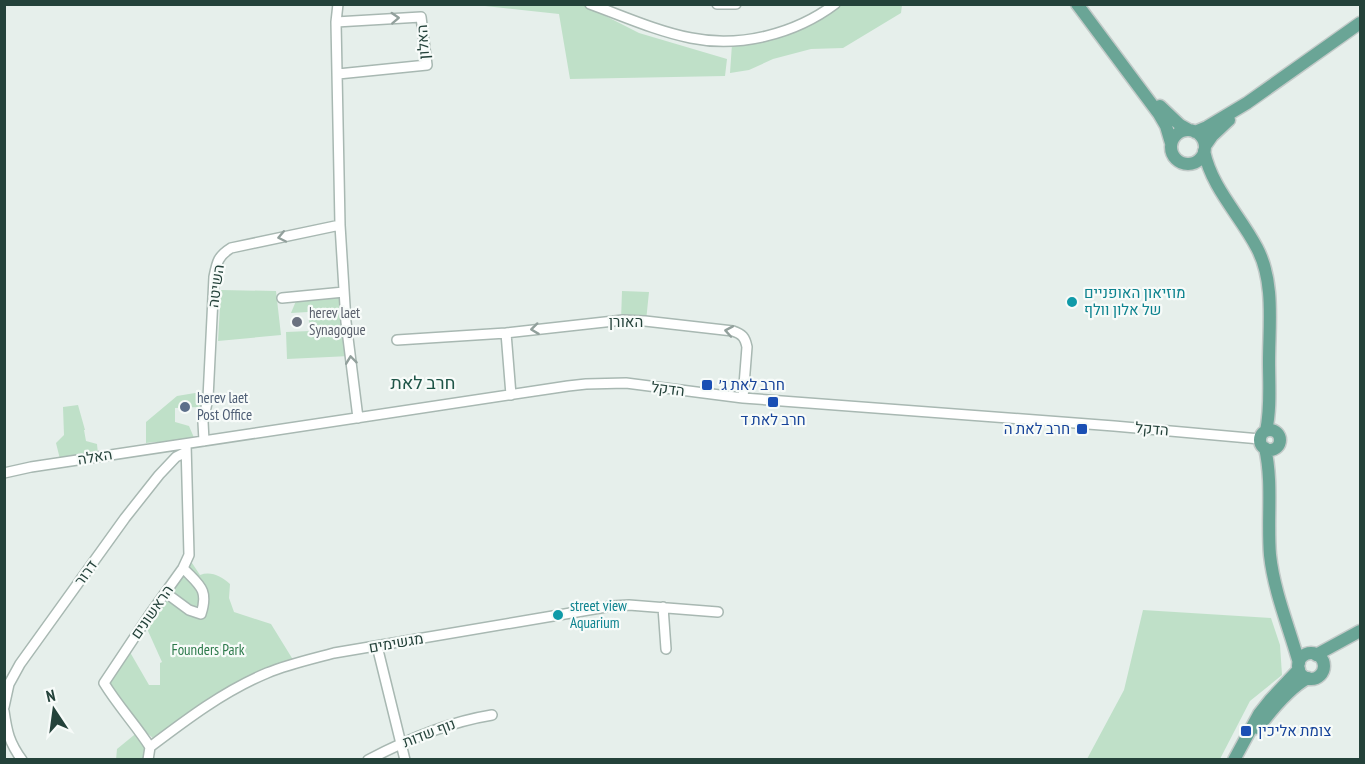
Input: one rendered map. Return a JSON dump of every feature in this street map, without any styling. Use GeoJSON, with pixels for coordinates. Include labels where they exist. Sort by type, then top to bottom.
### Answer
{"type":"FeatureCollection","features":[{"type":"Feature","properties":{"kind":"main road"},"geometry":{"type":"LineString","coordinates":[[1077,4],[1164,121],[1174,158],[1183,164],[1198,160],[1212,136],[1247,103]]}},
{"type":"Feature","properties":{"kind":"main road"},"geometry":{"type":"LineString","coordinates":[[1171,142],[1178,133],[1207,127],[1247,103],[1360,23]]}},
{"type":"Feature","properties":{"kind":"main road"},"geometry":{"type":"LineString","coordinates":[[1138,84],[1175,121],[1200,135],[1209,169],[1219,190],[1250,236],[1264,265],[1269,300],[1270,554],[1276,585],[1288,627],[1302,670],[1313,678],[1318,676],[1322,671],[1316,658],[1298,642],[1288,627]]}},
{"type":"Feature","properties":{"kind":"main road"},"geometry":{"type":"LineString","coordinates":[[1188,164],[1219,190]]}},
{"type":"Feature","properties":{"kind":"main road"},"geometry":{"type":"LineString","coordinates":[[1316,658],[1360,631]]}},
{"type":"Feature","properties":{"kind":"main road"},"geometry":{"type":"LineString","coordinates":[[1236,759],[1259,714],[1271,699],[1302,670],[1302,657],[1316,658],[1338,652],[1360,638]]}},
{"type":"Feature","properties":{"kind":"street"},"geometry":{"type":"LineString","coordinates":[[338,4],[336,22],[340,225],[346,322],[358,418]]}},
{"type":"Feature","properties":{"kind":"street"},"geometry":{"type":"LineString","coordinates":[[590,4],[677,34],[693,38],[722,40],[754,39],[776,34],[810,20],[835,4]]}},
{"type":"Feature","properties":{"kind":"street"},"geometry":{"type":"LineString","coordinates":[[717,4],[736,4]]}},
{"type":"Feature","properties":{"kind":"street","name":"האלון"},"geometry":{"type":"LineString","coordinates":[[336,22],[421,17],[427,65],[338,74]]}},
{"type":"Feature","properties":{"kind":"street","name":"השיטה"},"geometry":{"type":"LineString","coordinates":[[204,441],[203,422],[208,398],[212,312],[217,263],[222,254],[231,249],[340,225]]}},
{"type":"Feature","properties":{"kind":"street"},"geometry":{"type":"LineString","coordinates":[[282,298],[344,292]]}},
{"type":"Feature","properties":{"kind":"street","name":"האורן"},"geometry":{"type":"LineString","coordinates":[[506,333],[622,320],[733,331],[740,333],[746,339],[742,398]]}},
{"type":"Feature","properties":{"kind":"street"},"geometry":{"type":"LineString","coordinates":[[397,340],[506,333],[511,395]]}},
{"type":"Feature","properties":{"kind":"street","name":"הדקל"},"geometry":{"type":"LineString","coordinates":[[186,448],[204,441],[577,385],[617,383],[742,398],[1268,440]]}},
{"type":"Feature","properties":{"kind":"street","name":"האלה"},"geometry":{"type":"LineString","coordinates":[[4,473],[31,467],[186,448]]}},
{"type":"Feature","properties":{"kind":"street","name":"הראשונים"},"geometry":{"type":"LineString","coordinates":[[150,747],[104,683],[183,568],[189,555],[186,448]]}},
{"type":"Feature","properties":{"kind":"street","name":"דרור"},"geometry":{"type":"LineString","coordinates":[[4,706],[9,684],[32,648],[125,518],[159,475],[186,448]]}},
{"type":"Feature","properties":{"kind":"street"},"geometry":{"type":"LineString","coordinates":[[166,593],[189,610],[201,614],[205,602],[203,590],[183,568]]}},
{"type":"Feature","properties":{"kind":"street","name":"מגשימים"},"geometry":{"type":"LineString","coordinates":[[150,747],[188,718],[234,689],[267,673],[334,653],[587,609],[629,605],[718,612]]}},
{"type":"Feature","properties":{"kind":"street"},"geometry":{"type":"LineString","coordinates":[[663,607],[666,649]]}},
{"type":"Feature","properties":{"kind":"street"},"geometry":{"type":"LineString","coordinates":[[377,646],[405,759]]}},
{"type":"Feature","properties":{"kind":"street"},"geometry":{"type":"LineString","coordinates":[[4,711],[12,746],[22,759]]}},
{"type":"Feature","properties":{"kind":"street","name":"נוף שדות"},"geometry":{"type":"LineString","coordinates":[[368,759],[400,743],[450,724],[492,715]]}},
{"type":"Feature","properties":{"kind":"street"},"geometry":{"type":"LineString","coordinates":[[148,759],[150,747]]}},
{"type":"Feature","properties":{"kind":"green space"},"geometry":{"type":"Polygon","coordinates":[[[476,5],[584,5],[639,33],[727,59],[725,76],[570,79],[559,14],[476,5]]]}},
{"type":"Feature","properties":{"kind":"green space"},"geometry":{"type":"Polygon","coordinates":[[[841,5],[902,5],[901,13],[843,48],[811,49],[773,59],[749,70],[730,73],[732,44],[758,43],[783,36],[809,25],[841,5]]]}},
{"type":"Feature","properties":{"kind":"green space"},"geometry":{"type":"Polygon","coordinates":[[[221,290],[276,291],[281,335],[218,341],[221,290]]]}},
{"type":"Feature","properties":{"kind":"green space"},"geometry":{"type":"Polygon","coordinates":[[[622,291],[649,292],[646,321],[621,320],[622,291]]]}},
{"type":"Feature","properties":{"kind":"green space"},"geometry":{"type":"Polygon","coordinates":[[[344,292],[350,356],[287,359],[286,332],[310,331],[308,312],[291,313],[298,296],[344,292]]]}},
{"type":"Feature","properties":{"kind":"green space"},"geometry":{"type":"Polygon","coordinates":[[[201,392],[200,407],[175,408],[175,422],[189,426],[195,440],[168,441],[167,444],[146,443],[146,422],[177,396],[201,392]]]}},
{"type":"Feature","properties":{"kind":"green space"},"geometry":{"type":"Polygon","coordinates":[[[78,405],[86,441],[97,444],[98,454],[60,459],[56,443],[64,435],[63,407],[78,405]]]}},
{"type":"Feature","properties":{"kind":"green space","name":"Founders Park"},"geometry":{"type":"Polygon","coordinates":[[[188,557],[200,575],[216,575],[230,584],[229,598],[234,612],[271,624],[295,663],[259,674],[154,739],[125,714],[104,683],[127,647],[149,685],[160,685],[160,663],[162,662],[144,622],[188,557]]]}},
{"type":"Feature","properties":{"kind":"green space"},"geometry":{"type":"Polygon","coordinates":[[[1143,610],[1271,618],[1280,645],[1282,675],[1250,701],[1220,759],[1087,759],[1124,690],[1143,610]]]}},
{"type":"Feature","properties":{"kind":"green space"},"geometry":{"type":"Polygon","coordinates":[[[139,731],[150,747],[147,759],[116,760],[117,749],[139,731]]]}},
{"type":"Feature","properties":{"kind":"place","name":"מוזיאון האופניים של אלון וולף"},"geometry":{"type":"Point","coordinates":[1072,302]}},
{"type":"Feature","properties":{"kind":"place","name":"herev laet Synagogue"},"geometry":{"type":"Point","coordinates":[297,322]}},
{"type":"Feature","properties":{"kind":"place","name":"חרב לאת ג׳"},"geometry":{"type":"Point","coordinates":[707,385]}},
{"type":"Feature","properties":{"kind":"place","name":"חרב לאת ד"},"geometry":{"type":"Point","coordinates":[773,402]}},
{"type":"Feature","properties":{"kind":"place","name":"herev laet Post Office"},"geometry":{"type":"Point","coordinates":[185,407]}},
{"type":"Feature","properties":{"kind":"place","name":"חרב לאת ה"},"geometry":{"type":"Point","coordinates":[1082,429]}},
{"type":"Feature","properties":{"kind":"place","name":"street view Aquarium"},"geometry":{"type":"Point","coordinates":[558,615]}},
{"type":"Feature","properties":{"kind":"place","name":"צומת אליכין"},"geometry":{"type":"Point","coordinates":[1246,731]}},
{"type":"Feature","properties":{"kind":"district","name":"חרב לאת"},"geometry":{"type":"Point","coordinates":[423,383]}}]}
